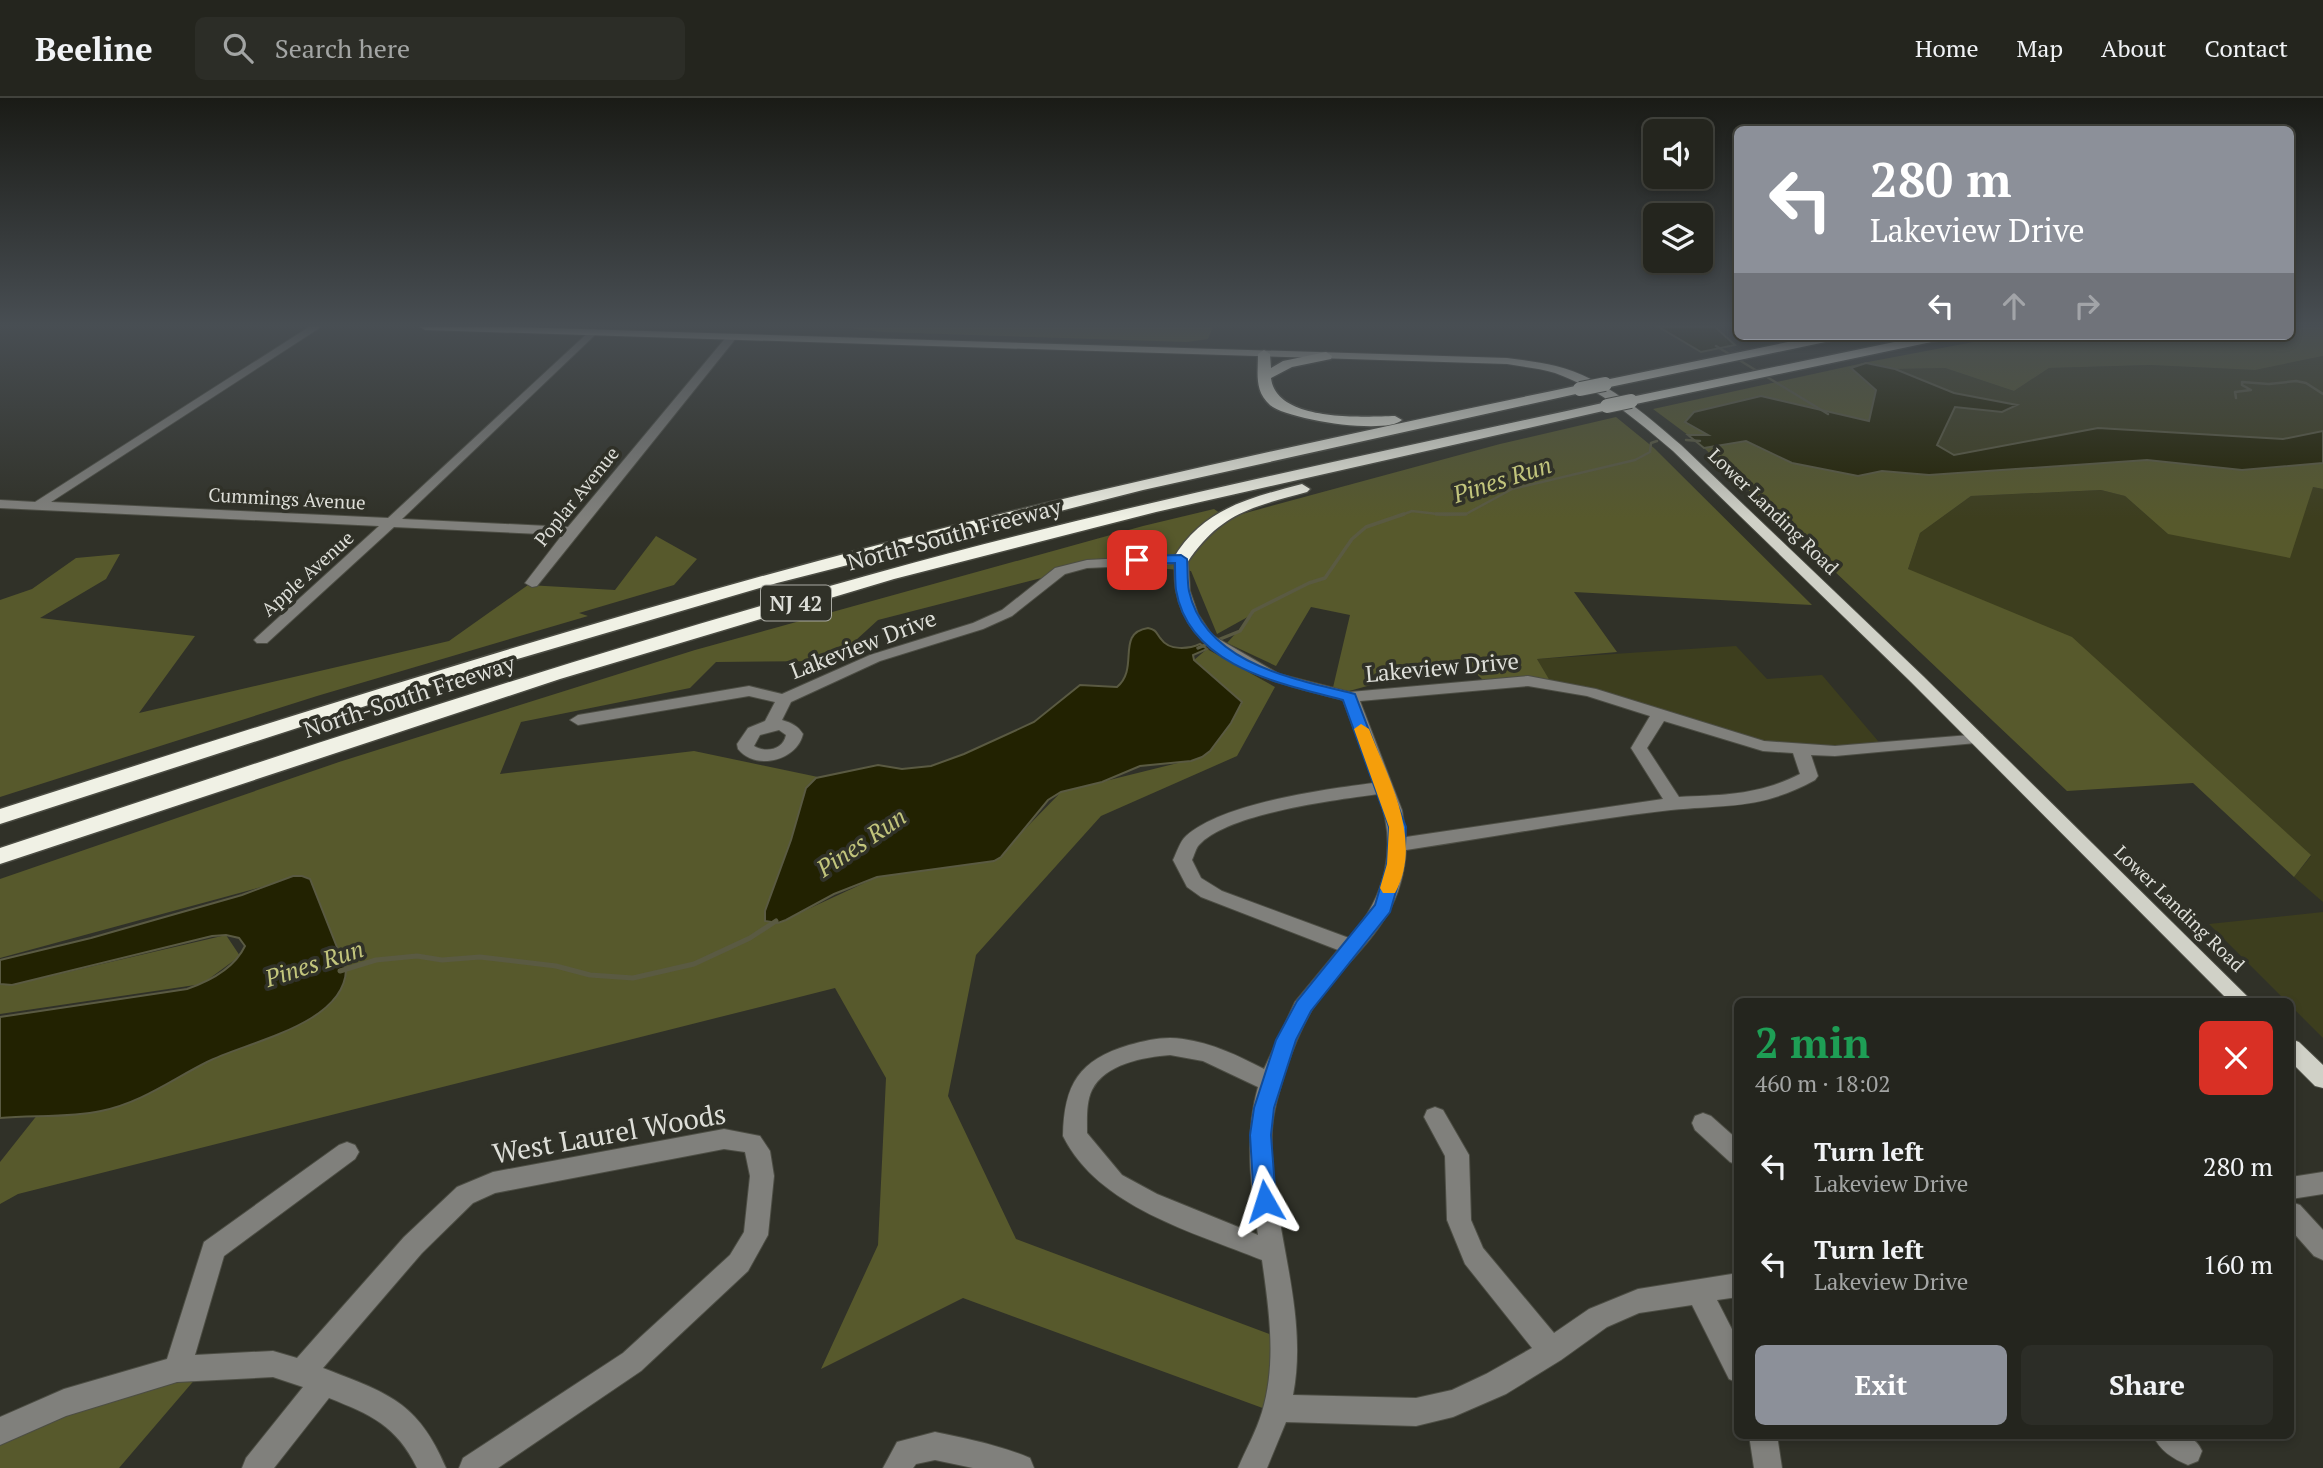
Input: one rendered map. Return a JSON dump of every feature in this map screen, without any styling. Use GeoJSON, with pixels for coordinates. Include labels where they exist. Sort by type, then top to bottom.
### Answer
{"type":"FeatureCollection","features":[{"type":"Feature","properties":{"kind":"highway"},"geometry":{"type":"LineString","coordinates":[[1267,391],[1279,403],[1297,412],[1331,419],[1393,420],[1445,412],[1481,411]]}},
{"type":"Feature","properties":{"kind":"highway","name":"North-South Freeway"},"geometry":{"type":"LineString","coordinates":[[0,817],[351,704],[605,627],[881,550],[1168,478],[1571,391]]}},
{"type":"Feature","properties":{"kind":"highway","name":"North-South Freeway"},"geometry":{"type":"LineString","coordinates":[[0,856],[356,738],[889,575],[1148,509],[1676,391]]}},
{"type":"Feature","properties":{"kind":"highway"},"geometry":{"type":"LineString","coordinates":[[1181,559],[1197,534],[1220,518],[1246,506],[1524,425]]}},
{"type":"Feature","properties":{"kind":"main road","name":"Lower Landing Road"},"geometry":{"type":"LineString","coordinates":[[1601,391],[1677,448],[2239,998]]}},
{"type":"Feature","properties":{"kind":"main road"},"geometry":{"type":"LineString","coordinates":[[2294,1051],[2323,1079]]}},
{"type":"Feature","properties":{"kind":"street"},"geometry":{"type":"LineString","coordinates":[[37,506],[216,391]]}},
{"type":"Feature","properties":{"kind":"street","name":"Apple Avenue"},"geometry":{"type":"LineString","coordinates":[[262,640],[530,391]]}},
{"type":"Feature","properties":{"kind":"street","name":"Poplar Avenue"},"geometry":{"type":"LineString","coordinates":[[532,583],[688,391]]}},
{"type":"Feature","properties":{"kind":"street","name":"Cummings Avenue"},"geometry":{"type":"LineString","coordinates":[[0,504],[572,531]]}},
{"type":"Feature","properties":{"kind":"street","name":"Lakeview Drive"},"geometry":{"type":"LineString","coordinates":[[772,725],[784,699],[875,658],[978,626],[1007,613],[1060,572],[1087,565],[1181,559],[1183,591],[1191,614],[1213,642],[1273,677],[1350,697],[1528,681],[1590,692],[1763,746],[1801,751],[1877,748],[1976,738]]}},
{"type":"Feature","properties":{"kind":"street"},"geometry":{"type":"LineString","coordinates":[[578,720],[749,691],[784,699]]}},
{"type":"Feature","properties":{"kind":"street"},"geometry":{"type":"LineString","coordinates":[[1252,1468],[1277,1408],[1282,1379],[1283,1340],[1262,1175],[1261,1135],[1264,1108],[1286,1040],[1304,1006],[1383,907],[1398,845],[1398,827],[1350,697]]}},
{"type":"Feature","properties":{"kind":"street"},"geometry":{"type":"LineString","coordinates":[[1660,714],[1639,748],[1675,804]]}},
{"type":"Feature","properties":{"kind":"street"},"geometry":{"type":"LineString","coordinates":[[1398,845],[1675,804],[1743,800],[1781,790],[1809,776],[1801,751]]}},
{"type":"Feature","properties":{"kind":"street"},"geometry":{"type":"LineString","coordinates":[[1351,947],[1220,898],[1195,884],[1182,867],[1182,852],[1188,842],[1203,830],[1219,823],[1317,797],[1384,787]]}},
{"type":"Feature","properties":{"kind":"street"},"geometry":{"type":"LineString","coordinates":[[1272,1083],[1220,1058],[1182,1047],[1161,1046],[1111,1060],[1085,1081],[1075,1107],[1075,1136],[1114,1182],[1137,1195],[1272,1252]]}},
{"type":"Feature","properties":{"kind":"street"},"geometry":{"type":"LineString","coordinates":[[1435,1117],[1457,1156],[1459,1220],[1474,1256],[1552,1351]]}},
{"type":"Feature","properties":{"kind":"street"},"geometry":{"type":"LineString","coordinates":[[1703,1123],[1734,1151]]}},
{"type":"Feature","properties":{"kind":"street","name":"West Laurel Woods"},"geometry":{"type":"LineString","coordinates":[[313,1377],[413,1245],[465,1195],[493,1183],[724,1139],[752,1143],[758,1151],[762,1176],[757,1235],[739,1263],[632,1362],[473,1468]]}},
{"type":"Feature","properties":{"kind":"street"},"geometry":{"type":"LineString","coordinates":[[177,1369],[213,1250],[347,1152]]}},
{"type":"Feature","properties":{"kind":"street"},"geometry":{"type":"LineString","coordinates":[[2294,1187],[2323,1182]]}},
{"type":"Feature","properties":{"kind":"street"},"geometry":{"type":"LineString","coordinates":[[2294,1216],[2323,1248]]}},
{"type":"Feature","properties":{"kind":"street"},"geometry":{"type":"LineString","coordinates":[[1277,1408],[1416,1412],[1470,1397],[1552,1351],[1598,1318],[1638,1301],[1734,1286]]}},
{"type":"Feature","properties":{"kind":"street"},"geometry":{"type":"LineString","coordinates":[[1699,1293],[1734,1362]]}},
{"type":"Feature","properties":{"kind":"street"},"geometry":{"type":"LineString","coordinates":[[0,1431],[64,1403],[177,1369],[273,1364],[313,1377],[379,1405],[402,1421],[416,1436],[432,1468]]}},
{"type":"Feature","properties":{"kind":"street"},"geometry":{"type":"LineString","coordinates":[[256,1468],[313,1377]]}},
{"type":"Feature","properties":{"kind":"street"},"geometry":{"type":"LineString","coordinates":[[1764,1439],[1768,1468]]}},
{"type":"Feature","properties":{"kind":"street"},"geometry":{"type":"LineString","coordinates":[[897,1468],[907,1452],[935,1446],[992,1458],[1020,1468]]}},
{"type":"Feature","properties":{"kind":"green space"},"geometry":{"type":"Polygon","coordinates":[[[1736,391],[1877,391],[1869,421],[1761,396],[1710,436],[1688,435],[1653,409],[1736,391]]]}},
{"type":"Feature","properties":{"kind":"green space"},"geometry":{"type":"Polygon","coordinates":[[[1949,391],[2323,391],[2323,431],[2283,439],[2098,428],[1954,455],[1937,445],[1955,407],[2002,412],[2016,405],[1949,391]]]}},
{"type":"Feature","properties":{"kind":"green space"},"geometry":{"type":"Polygon","coordinates":[[[1616,417],[1654,448],[1812,605],[1574,592],[1617,652],[1537,659],[1553,686],[1484,681],[1462,660],[1331,696],[1350,615],[1311,607],[1276,666],[1227,643],[1253,614],[1217,634],[1191,571],[1100,563],[878,620],[833,661],[716,662],[690,688],[521,722],[500,774],[694,751],[818,777],[778,923],[877,877],[994,861],[1061,792],[1202,757],[1242,704],[1194,660],[1207,649],[1275,687],[1237,756],[1101,816],[976,955],[948,1096],[1016,1239],[1277,1337],[1268,1410],[963,1298],[821,1369],[878,1245],[886,1078],[835,988],[18,1194],[0,1204],[0,1162],[38,1114],[88,1113],[335,999],[302,876],[0,958],[0,879],[339,762],[695,650],[1143,526],[1214,509],[1227,518],[1500,444],[1616,417]]]}},
{"type":"Feature","properties":{"kind":"green space"},"geometry":{"type":"Polygon","coordinates":[[[1746,441],[1792,463],[1858,476],[1882,471],[1929,475],[2147,460],[2242,470],[2323,463],[2323,489],[2313,487],[2290,558],[2168,534],[2125,496],[2101,490],[1971,496],[1920,533],[1908,569],[2072,637],[2311,855],[2294,877],[2193,783],[2067,791],[1704,448],[1746,441]]]}},
{"type":"Feature","properties":{"kind":"green space"},"geometry":{"type":"Polygon","coordinates":[[[2313,487],[2323,489],[2323,902],[2294,877],[2311,856],[1908,569],[1920,533],[1971,496],[2101,490],[2125,496],[2168,534],[2313,487]]]}},
{"type":"Feature","properties":{"kind":"green space"},"geometry":{"type":"Polygon","coordinates":[[[656,536],[697,559],[674,585],[579,613],[588,616],[317,696],[0,797],[0,600],[32,589],[76,558],[120,554],[106,579],[40,618],[195,636],[139,713],[449,641],[528,585],[615,590],[656,536]]]}},
{"type":"Feature","properties":{"kind":"green space"},"geometry":{"type":"Polygon","coordinates":[[[1736,646],[1767,679],[1822,675],[1878,741],[1876,748],[1763,746],[1552,685],[1537,659],[1736,646]]]}},
{"type":"Feature","properties":{"kind":"green space"},"geometry":{"type":"Polygon","coordinates":[[[2323,912],[2323,1038],[2294,1009],[2294,998],[2283,998],[2209,924],[2323,912]]]}},
{"type":"Feature","properties":{"kind":"green space"},"geometry":{"type":"Polygon","coordinates":[[[226,935],[240,956],[202,984],[0,1014],[0,984],[12,985],[226,935]]]}},
{"type":"Feature","properties":{"kind":"green space"},"geometry":{"type":"Polygon","coordinates":[[[203,1370],[119,1468],[0,1468],[0,1443],[25,1423],[203,1370]]]}},
{"type":"Feature","properties":{"kind":"water"},"geometry":{"type":"Polygon","coordinates":[[[1876,391],[1949,391],[2017,405],[2002,412],[1955,407],[1937,445],[1954,455],[2098,428],[2283,439],[2323,431],[2323,463],[2242,470],[2147,460],[1929,475],[1882,471],[1858,476],[1792,463],[1746,441],[1704,448],[1688,435],[1708,435],[1685,422],[1694,412],[1761,396],[1869,421],[1876,391]]]}},
{"type":"Feature","properties":{"kind":"water"},"geometry":{"type":"Polygon","coordinates":[[[1148,628],[1155,631],[1169,646],[1185,648],[1200,644],[1207,649],[1193,655],[1194,660],[1242,702],[1231,723],[1210,751],[1191,761],[1140,766],[1102,782],[1061,792],[1048,800],[1001,857],[994,861],[877,877],[834,894],[786,920],[778,923],[765,921],[765,911],[791,840],[806,788],[816,778],[878,765],[902,769],[931,766],[1034,722],[1080,685],[1117,687],[1127,670],[1132,637],[1138,631],[1148,628]]]}},
{"type":"Feature","properties":{"kind":"water"},"geometry":{"type":"Polygon","coordinates":[[[293,876],[310,879],[346,970],[341,989],[329,1005],[290,1029],[207,1062],[143,1097],[116,1107],[76,1115],[0,1118],[0,1017],[187,989],[228,968],[245,946],[239,938],[212,936],[12,985],[0,984],[0,960],[91,938],[242,895],[293,876]]]}},
{"type":"Feature","properties":{"kind":"waterway"},"geometry":{"type":"LineString","coordinates":[[1790,391],[1828,414]]}},
{"type":"Feature","properties":{"kind":"waterway"},"geometry":{"type":"LineString","coordinates":[[2236,398],[2235,392],[2244,391]]}},
{"type":"Feature","properties":{"kind":"waterway"},"geometry":{"type":"LineString","coordinates":[[2318,391],[2323,394]]}},
{"type":"Feature","properties":{"kind":"waterway","name":"Pines Run"},"geometry":{"type":"LineString","coordinates":[[1686,440],[1700,441]]}},
{"type":"Feature","properties":{"kind":"waterway","name":"Pines Run"},"geometry":{"type":"LineString","coordinates":[[1466,514],[1512,489],[1635,460],[1650,452],[1651,443],[1657,441]]}},
{"type":"Feature","properties":{"kind":"waterway","name":"Pines Run"},"geometry":{"type":"LineString","coordinates":[[1399,516],[1412,511],[1438,514]]}},
{"type":"Feature","properties":{"kind":"waterway","name":"Pines Run"},"geometry":{"type":"LineString","coordinates":[[1198,648],[1240,631],[1253,611],[1309,583],[1325,578],[1352,539],[1366,527],[1404,514]]}},
{"type":"Feature","properties":{"kind":"waterway","name":"Pines Run"},"geometry":{"type":"LineString","coordinates":[[1438,514],[1466,514]]}},
{"type":"Feature","properties":{"kind":"waterway","name":"Pines Run"},"geometry":{"type":"LineString","coordinates":[[1438,514],[1466,514]]}},
{"type":"Feature","properties":{"kind":"waterway","name":"Pines Run"},"geometry":{"type":"LineString","coordinates":[[340,971],[376,960],[417,956],[442,960],[480,957],[556,966],[590,975],[633,978],[694,964],[750,938],[776,921]]}},
{"type":"Feature","properties":{"kind":"slow traffic"},"geometry":{"type":"LineString","coordinates":[[1361,729],[1398,827],[1396,864],[1389,888]]}},
{"type":"Feature","properties":{"kind":"route"},"geometry":{"type":"LineString","coordinates":[[1137,560],[1181,559],[1183,591],[1191,614],[1207,638],[1233,657],[1273,677],[1350,697],[1398,827],[1396,864],[1383,907],[1304,1006],[1286,1040],[1264,1108],[1261,1135],[1265,1201]]}}]}
